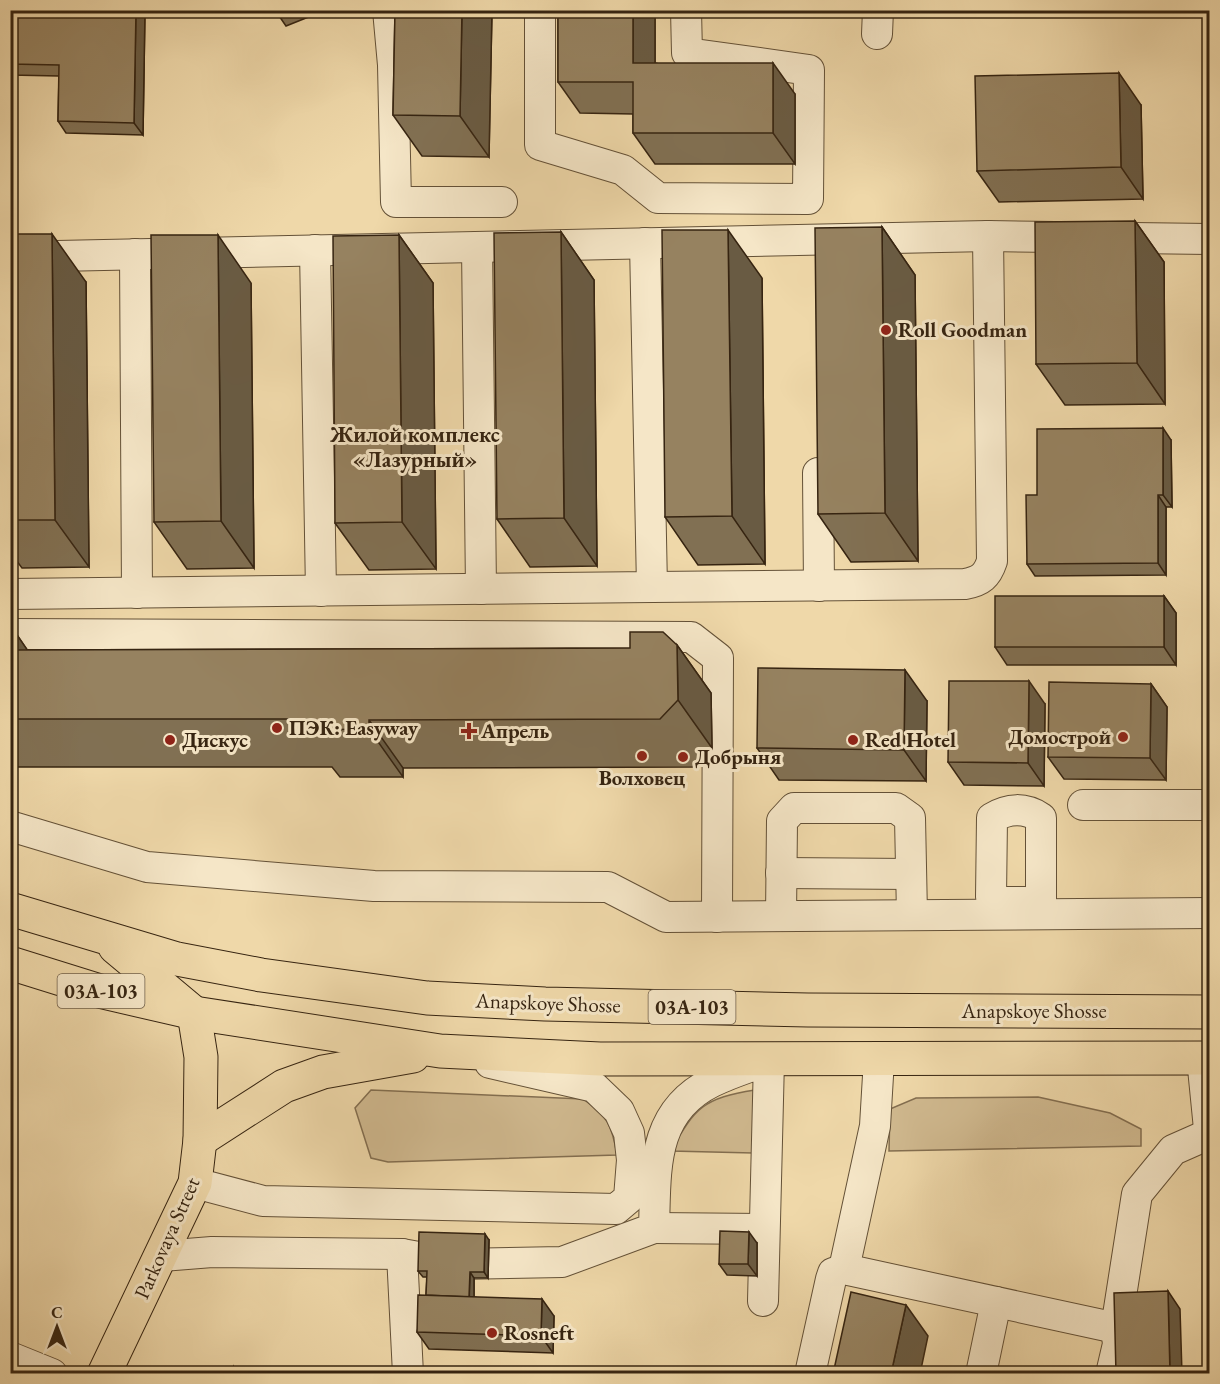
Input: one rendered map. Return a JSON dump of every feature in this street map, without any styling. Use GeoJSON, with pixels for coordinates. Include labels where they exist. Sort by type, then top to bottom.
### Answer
{"type":"FeatureCollection","features":[{"type":"Feature","properties":{"kind":"main road","name":"03А-103"},"geometry":{"type":"LineString","coordinates":[[10,909],[107,940]]}},
{"type":"Feature","properties":{"kind":"main road","name":"Anapskoye Shosse"},"geometry":{"type":"LineString","coordinates":[[107,940],[177,959],[261,975],[427,998],[545,1004],[820,1010],[1209,1012]]}},
{"type":"Feature","properties":{"kind":"main road"},"geometry":{"type":"LineString","coordinates":[[107,940],[194,1013]]}},
{"type":"Feature","properties":{"kind":"main road","name":"03А-103"},"geometry":{"type":"LineString","coordinates":[[10,963],[103,992],[194,1013],[440,1051],[600,1059],[1206,1058]]}},
{"type":"Feature","properties":{"kind":"main road","name":"Parkovaya Street"},"geometry":{"type":"LineString","coordinates":[[104,1374],[195,1183],[200,1140],[201,1057],[194,1013]]}},
{"type":"Feature","properties":{"kind":"main road"},"geometry":{"type":"LineString","coordinates":[[200,1140],[255,1103],[294,1083],[323,1072],[440,1051]]}},
{"type":"Feature","properties":{"kind":"lane"},"geometry":{"type":"LineString","coordinates":[[388,10],[393,65],[396,202],[502,202]]}},
{"type":"Feature","properties":{"kind":"lane"},"geometry":{"type":"LineString","coordinates":[[540,10],[540,145],[623,170],[658,198],[808,199],[809,70],[687,53],[686,10]]}},
{"type":"Feature","properties":{"kind":"lane"},"geometry":{"type":"LineString","coordinates":[[10,257],[645,243],[816,251],[988,236],[1209,239]]}},
{"type":"Feature","properties":{"kind":"lane"},"geometry":{"type":"LineString","coordinates":[[10,594],[819,586],[977,582],[988,574],[992,561],[988,236]]}},
{"type":"Feature","properties":{"kind":"lane"},"geometry":{"type":"LineString","coordinates":[[645,243],[652,587]]}},
{"type":"Feature","properties":{"kind":"lane"},"geometry":{"type":"LineString","coordinates":[[477,247],[482,589]]}},
{"type":"Feature","properties":{"kind":"lane"},"geometry":{"type":"LineString","coordinates":[[315,250],[321,591]]}},
{"type":"Feature","properties":{"kind":"lane"},"geometry":{"type":"LineString","coordinates":[[135,254],[137,593]]}},
{"type":"Feature","properties":{"kind":"lane"},"geometry":{"type":"LineString","coordinates":[[818,442],[819,586]]}},
{"type":"Feature","properties":{"kind":"lane"},"geometry":{"type":"LineString","coordinates":[[10,634],[691,637],[718,658],[717,917]]}},
{"type":"Feature","properties":{"kind":"lane"},"geometry":{"type":"LineString","coordinates":[[1083,805],[1209,805]]}},
{"type":"Feature","properties":{"kind":"lane"},"geometry":{"type":"LineString","coordinates":[[782,916],[782,821],[794,808],[896,808],[910,818],[912,915]]}},
{"type":"Feature","properties":{"kind":"lane"},"geometry":{"type":"LineString","coordinates":[[10,826],[147,867],[374,886],[608,887],[666,917],[912,915],[1041,908],[1209,914]]}},
{"type":"Feature","properties":{"kind":"lane"},"geometry":{"type":"LineString","coordinates":[[782,873],[911,874]]}},
{"type":"Feature","properties":{"kind":"lane"},"geometry":{"type":"LineString","coordinates":[[195,1183],[263,1201],[616,1209],[628,1198],[632,1160],[629,1133],[619,1111],[594,1087],[440,1051]]}},
{"type":"Feature","properties":{"kind":"lane"},"geometry":{"type":"LineString","coordinates":[[1111,1374],[1118,1344],[1116,1328],[1137,1194],[1173,1150],[1208,1137],[1206,1058]]}},
{"type":"Feature","properties":{"kind":"lane"},"geometry":{"type":"LineString","coordinates":[[844,1269],[875,1126],[879,1059]]}},
{"type":"Feature","properties":{"kind":"lane"},"geometry":{"type":"LineString","coordinates":[[654,1228],[656,1159],[664,1130],[682,1103],[711,1082],[769,1060],[769,1158],[763,1229],[763,1301]]}},
{"type":"Feature","properties":{"kind":"lane"},"geometry":{"type":"LineString","coordinates":[[162,1256],[212,1252],[402,1254],[457,1264],[562,1262],[654,1228],[763,1229]]}},
{"type":"Feature","properties":{"kind":"lane"},"geometry":{"type":"LineString","coordinates":[[402,1254],[408,1374]]}},
{"type":"Feature","properties":{"kind":"lane"},"geometry":{"type":"LineString","coordinates":[[810,1374],[831,1279],[833,1274],[844,1269],[1116,1328]]}},
{"type":"Feature","properties":{"kind":"lane"},"geometry":{"type":"LineString","coordinates":[[981,1374],[996,1302]]}},
{"type":"Feature","properties":{"kind":"lane"},"geometry":{"type":"LineString","coordinates":[[10,1357],[52,1374]]}},
{"type":"Feature","properties":{"kind":"shaded area"},"geometry":{"type":"Polygon","coordinates":[[[371,1090],[583,1099],[608,1122],[617,1155],[388,1162],[371,1158],[355,1108],[371,1090]]]}},
{"type":"Feature","properties":{"kind":"shaded area"},"geometry":{"type":"Polygon","coordinates":[[[755,1090],[753,1153],[671,1151],[687,1124],[703,1107],[724,1097],[755,1090]]]}},
{"type":"Feature","properties":{"kind":"shaded area"},"geometry":{"type":"Polygon","coordinates":[[[1038,1097],[1110,1113],[1141,1129],[1141,1146],[889,1151],[890,1109],[916,1098],[1038,1097]]]}},
{"type":"Feature","properties":{"kind":"building"},"geometry":{"type":"Polygon","coordinates":[[[51,10],[136,10],[134,123],[58,121],[59,65],[10,64],[10,17],[51,17],[51,10]]]}},
{"type":"Feature","properties":{"kind":"building"},"geometry":{"type":"Polygon","coordinates":[[[395,10],[462,10],[460,116],[393,115],[395,10]]]}},
{"type":"Feature","properties":{"kind":"building"},"geometry":{"type":"Polygon","coordinates":[[[558,10],[633,10],[633,63],[773,63],[773,133],[633,133],[633,82],[558,82],[558,10]]]}},
{"type":"Feature","properties":{"kind":"building"},"geometry":{"type":"Polygon","coordinates":[[[1119,73],[1121,167],[977,171],[975,76],[1119,73]]]}},
{"type":"Feature","properties":{"kind":"building"},"geometry":{"type":"Polygon","coordinates":[[[1135,221],[1137,363],[1036,364],[1035,222],[1135,221]]]}},
{"type":"Feature","properties":{"kind":"building"},"geometry":{"type":"Polygon","coordinates":[[[882,227],[885,513],[818,514],[815,228],[882,227]]]}},
{"type":"Feature","properties":{"kind":"building"},"geometry":{"type":"Polygon","coordinates":[[[662,230],[728,230],[732,516],[665,517],[662,230]]]}},
{"type":"Feature","properties":{"kind":"building"},"geometry":{"type":"Polygon","coordinates":[[[561,232],[564,518],[497,519],[494,233],[561,232]]]}},
{"type":"Feature","properties":{"kind":"building"},"geometry":{"type":"Polygon","coordinates":[[[10,234],[52,234],[55,520],[10,520],[10,234]]]}},
{"type":"Feature","properties":{"kind":"building"},"geometry":{"type":"Polygon","coordinates":[[[151,235],[218,235],[221,521],[154,522],[151,235]]]}},
{"type":"Feature","properties":{"kind":"building"},"geometry":{"type":"Polygon","coordinates":[[[399,235],[402,522],[335,523],[333,236],[399,235]]]}},
{"type":"Feature","properties":{"kind":"building"},"geometry":{"type":"Polygon","coordinates":[[[1163,428],[1163,495],[1158,495],[1158,563],[1027,564],[1026,495],[1037,495],[1037,429],[1163,428]]]}},
{"type":"Feature","properties":{"kind":"building"},"geometry":{"type":"Polygon","coordinates":[[[995,596],[1164,596],[1164,647],[995,647],[995,596]]]}},
{"type":"Feature","properties":{"kind":"building"},"geometry":{"type":"Polygon","coordinates":[[[10,632],[15,632],[15,650],[630,648],[630,632],[663,632],[677,645],[678,700],[660,719],[369,720],[369,729],[306,730],[306,719],[10,719],[10,632]]]}},
{"type":"Feature","properties":{"kind":"building"},"geometry":{"type":"Polygon","coordinates":[[[758,668],[905,670],[904,750],[757,748],[758,668]]]}},
{"type":"Feature","properties":{"kind":"building"},"geometry":{"type":"Polygon","coordinates":[[[949,681],[1029,681],[1028,763],[948,762],[949,681]]]}},
{"type":"Feature","properties":{"kind":"building"},"geometry":{"type":"Polygon","coordinates":[[[1049,682],[1151,684],[1150,758],[1048,757],[1049,682]]]}},
{"type":"Feature","properties":{"kind":"building"},"geometry":{"type":"Polygon","coordinates":[[[720,1231],[749,1232],[748,1264],[719,1264],[720,1231]]]}},
{"type":"Feature","properties":{"kind":"building"},"geometry":{"type":"Polygon","coordinates":[[[419,1232],[485,1234],[484,1272],[470,1272],[469,1297],[426,1295],[427,1271],[418,1271],[419,1232]]]}},
{"type":"Feature","properties":{"kind":"building"},"geometry":{"type":"Polygon","coordinates":[[[1168,1291],[1170,1374],[1116,1374],[1114,1293],[1168,1291]]]}},
{"type":"Feature","properties":{"kind":"building"},"geometry":{"type":"Polygon","coordinates":[[[851,1292],[906,1305],[891,1374],[833,1374],[851,1292]]]}},
{"type":"Feature","properties":{"kind":"building"},"geometry":{"type":"Polygon","coordinates":[[[418,1295],[542,1299],[541,1336],[417,1332],[418,1295]]]}},
{"type":"Feature","properties":{"kind":"building"},"geometry":{"type":"Polygon","coordinates":[[[202,1367],[234,1367],[234,1374],[202,1374],[202,1367]]]}},
{"type":"Feature","properties":{"kind":"place","name":"Roll Goodman"},"geometry":{"type":"Point","coordinates":[886,330]}},
{"type":"Feature","properties":{"kind":"place","name":"ПЭК: Easyway"},"geometry":{"type":"Point","coordinates":[277,728]}},
{"type":"Feature","properties":{"kind":"place","name":"Апрель"},"geometry":{"type":"Point","coordinates":[469,731]}},
{"type":"Feature","properties":{"kind":"place","name":"Домострой"},"geometry":{"type":"Point","coordinates":[1123,737]}},
{"type":"Feature","properties":{"kind":"place","name":"Дискус"},"geometry":{"type":"Point","coordinates":[170,740]}},
{"type":"Feature","properties":{"kind":"place","name":"Red Hotel"},"geometry":{"type":"Point","coordinates":[853,740]}},
{"type":"Feature","properties":{"kind":"place","name":"Волховец"},"geometry":{"type":"Point","coordinates":[642,756]}},
{"type":"Feature","properties":{"kind":"place","name":"Добрыня"},"geometry":{"type":"Point","coordinates":[683,757]}},
{"type":"Feature","properties":{"kind":"place","name":"Rosneft"},"geometry":{"type":"Point","coordinates":[492,1333]}},
{"type":"Feature","properties":{"kind":"district","name":"Жилой комплекс «Лазурный»"},"geometry":{"type":"Point","coordinates":[415,446]}}]}
